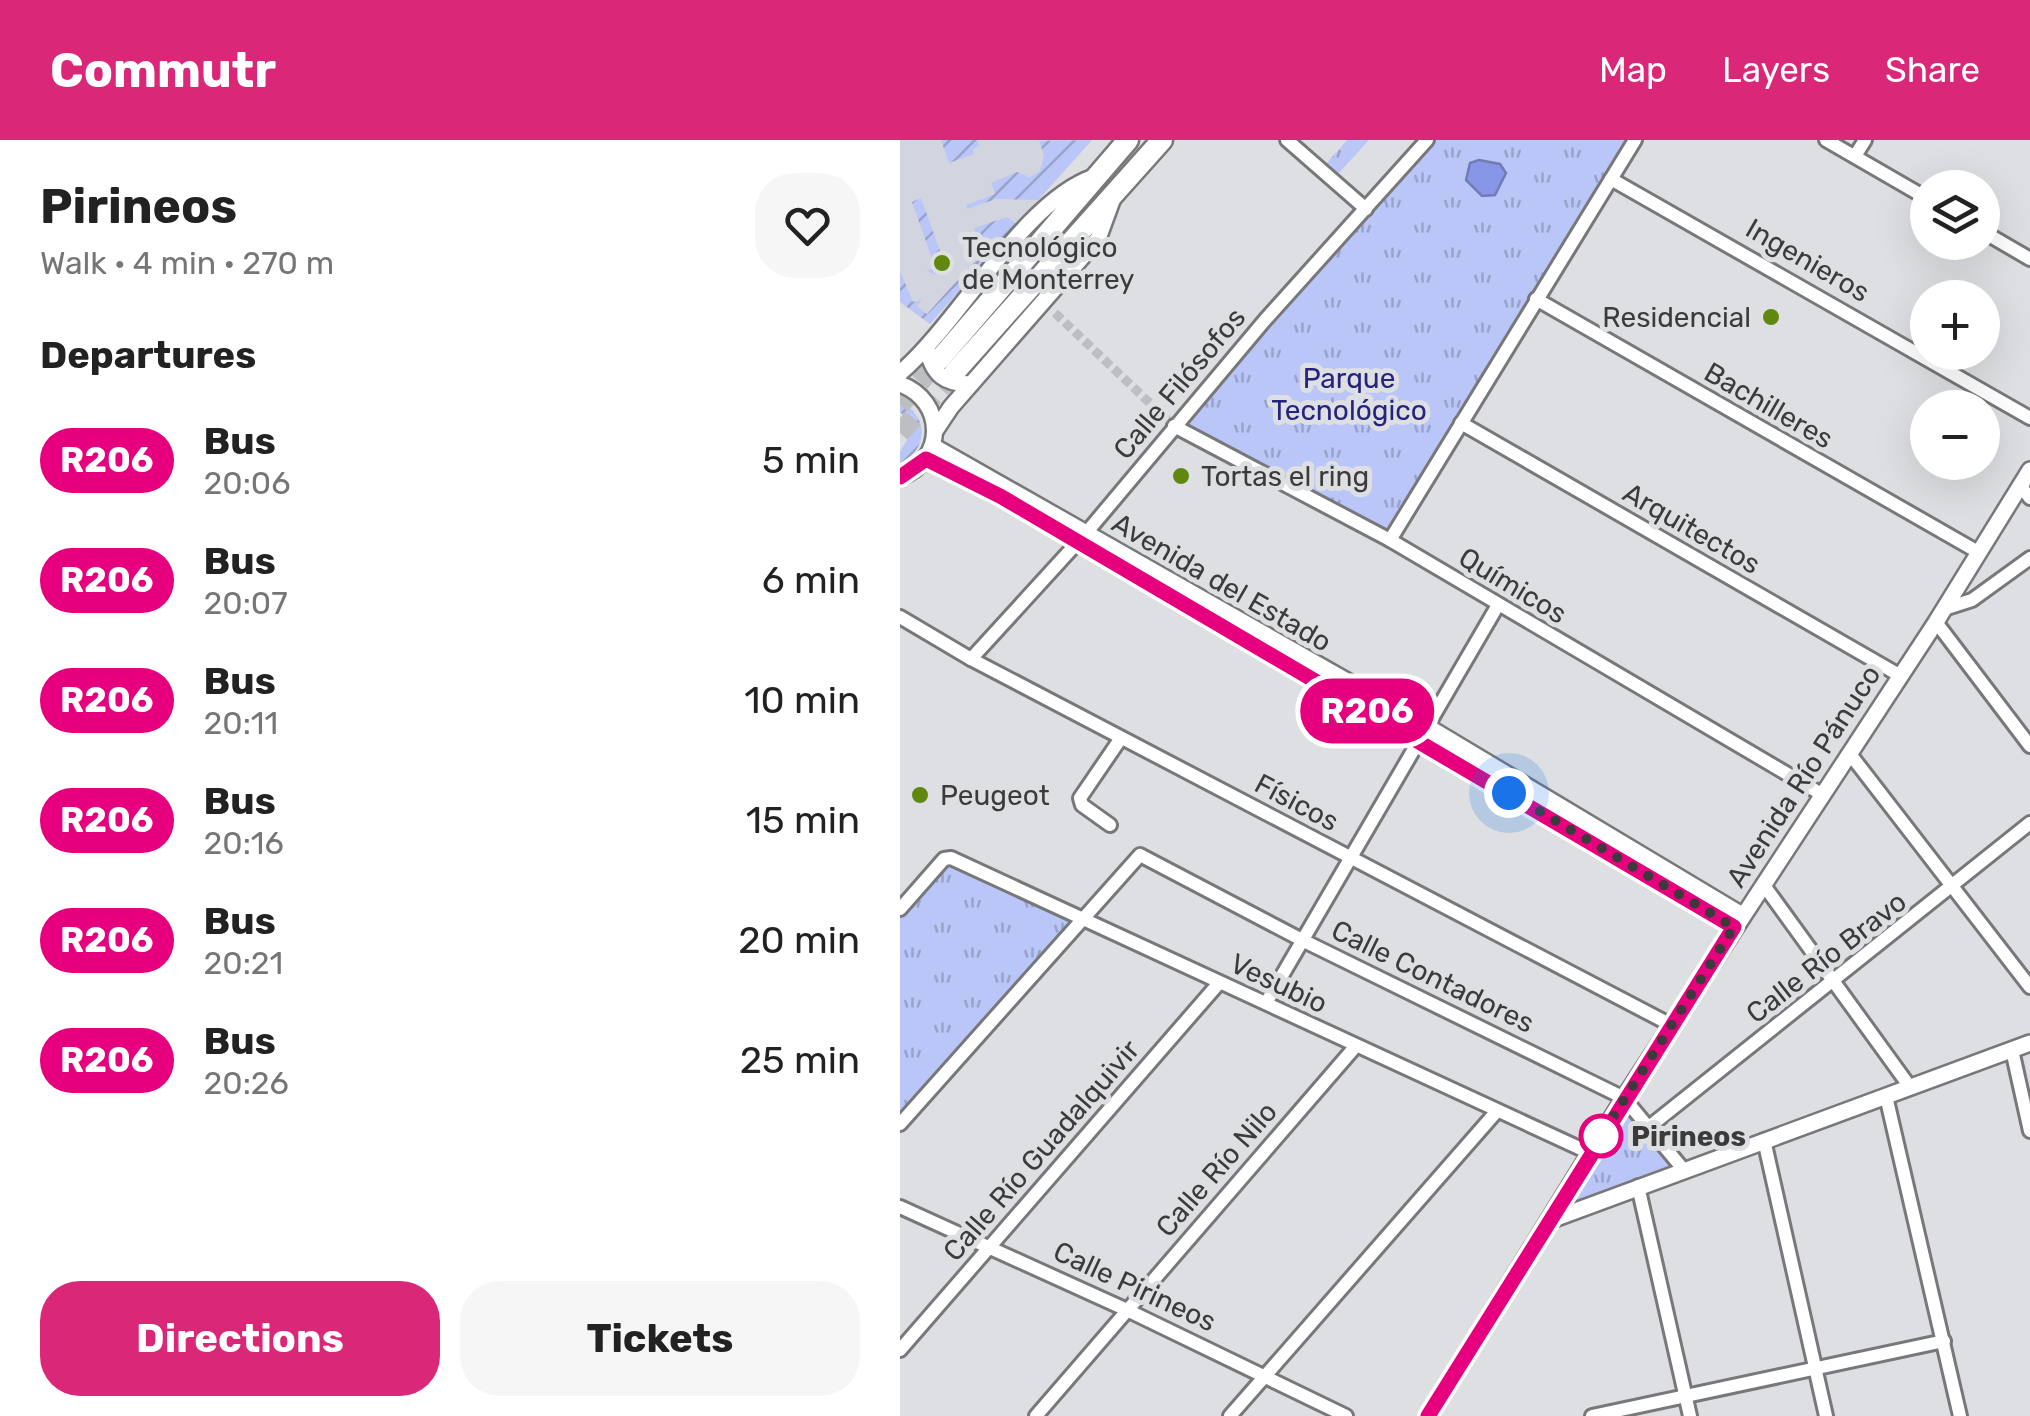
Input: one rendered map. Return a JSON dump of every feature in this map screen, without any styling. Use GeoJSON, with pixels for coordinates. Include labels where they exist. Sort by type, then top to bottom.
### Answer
{"type":"FeatureCollection","features":[{"type":"Feature","properties":{"kind":"highway"},"geometry":{"type":"LineString","coordinates":[[948,365],[1128,140]]}},
{"type":"Feature","properties":{"kind":"highway"},"geometry":{"type":"LineString","coordinates":[[948,365],[1162,140]]}},
{"type":"Feature","properties":{"kind":"street"},"geometry":{"type":"LineString","coordinates":[[1287,140],[1366,209]]}},
{"type":"Feature","properties":{"kind":"street","name":"Calle Filósofos"},"geometry":{"type":"LineString","coordinates":[[972,660],[1427,140]]}},
{"type":"Feature","properties":{"kind":"street"},"geometry":{"type":"LineString","coordinates":[[1390,540],[1635,140]]}},
{"type":"Feature","properties":{"kind":"street"},"geometry":{"type":"LineString","coordinates":[[1826,140],[1910,188]]}},
{"type":"Feature","properties":{"kind":"street"},"geometry":{"type":"LineString","coordinates":[[1855,156],[1865,140]]}},
{"type":"Feature","properties":{"kind":"street","name":"Ingenieros"},"geometry":{"type":"LineString","coordinates":[[1612,179],[2030,418]]}},
{"type":"Feature","properties":{"kind":"street"},"geometry":{"type":"LineString","coordinates":[[2000,242],[2030,259]]}},
{"type":"Feature","properties":{"kind":"street","name":"Bachilleres"},"geometry":{"type":"LineString","coordinates":[[1536,299],[1978,552]]}},
{"type":"Feature","properties":{"kind":"street"},"geometry":{"type":"LineString","coordinates":[[900,372],[948,365],[932,445],[900,477]]}},
{"type":"Feature","properties":{"kind":"street"},"geometry":{"type":"LineString","coordinates":[[900,384],[928,405],[932,445]]}},
{"type":"Feature","properties":{"kind":"street","name":"Arquitectos"},"geometry":{"type":"LineString","coordinates":[[1461,423],[1899,675]]}},
{"type":"Feature","properties":{"kind":"street","name":"Químicos"},"geometry":{"type":"LineString","coordinates":[[1174,426],[1390,540],[1823,795]]}},
{"type":"Feature","properties":{"kind":"street","name":"Avenida del Estado"},"geometry":{"type":"LineString","coordinates":[[932,445],[1738,921]]}},
{"type":"Feature","properties":{"kind":"street","name":"Avenida Río Pánuco"},"geometry":{"type":"LineString","coordinates":[[1428,1416],[1738,921],[1978,552],[2025,492],[2030,470]]}},
{"type":"Feature","properties":{"kind":"street"},"geometry":{"type":"LineString","coordinates":[[2030,558],[1972,600],[1940,615],[2030,746]]}},
{"type":"Feature","properties":{"kind":"street"},"geometry":{"type":"LineString","coordinates":[[1266,1003],[1498,605]]}},
{"type":"Feature","properties":{"kind":"street","name":"Físicos"},"geometry":{"type":"LineString","coordinates":[[900,618],[972,660],[1673,1026]]}},
{"type":"Feature","properties":{"kind":"street"},"geometry":{"type":"LineString","coordinates":[[1110,826],[1080,798],[1121,738]]}},
{"type":"Feature","properties":{"kind":"street"},"geometry":{"type":"LineString","coordinates":[[1850,754],[2030,987]]}},
{"type":"Feature","properties":{"kind":"street","name":"Calle Río Bravo"},"geometry":{"type":"LineString","coordinates":[[1650,1128],[1953,889],[2030,823]]}},
{"type":"Feature","properties":{"kind":"street","name":"Calle Contadores"},"geometry":{"type":"LineString","coordinates":[[1080,920],[1140,854],[1302,940],[1624,1098],[1683,1169]]}},
{"type":"Feature","properties":{"kind":"street","name":"Vesubio"},"geometry":{"type":"LineString","coordinates":[[900,908],[948,858],[1590,1153]]}},
{"type":"Feature","properties":{"kind":"street"},"geometry":{"type":"LineString","coordinates":[[1763,884],[1910,1087]]}},
{"type":"Feature","properties":{"kind":"street"},"geometry":{"type":"LineString","coordinates":[[900,1124],[1080,920]]}},
{"type":"Feature","properties":{"kind":"street","name":"Calle Río Guadalquivir"},"geometry":{"type":"LineString","coordinates":[[900,1350],[1220,983]]}},
{"type":"Feature","properties":{"kind":"street"},"geometry":{"type":"LineString","coordinates":[[1551,1220],[2030,1043]]}},
{"type":"Feature","properties":{"kind":"street","name":"Calle Río Nilo"},"geometry":{"type":"LineString","coordinates":[[1036,1416],[1355,1046]]}},
{"type":"Feature","properties":{"kind":"street"},"geometry":{"type":"LineString","coordinates":[[2012,1050],[2030,1132]]}},
{"type":"Feature","properties":{"kind":"street"},"geometry":{"type":"LineString","coordinates":[[1886,1096],[1960,1416]]}},
{"type":"Feature","properties":{"kind":"street"},"geometry":{"type":"LineString","coordinates":[[1230,1416],[1497,1110]]}},
{"type":"Feature","properties":{"kind":"street"},"geometry":{"type":"LineString","coordinates":[[1764,1140],[1826,1416]]}},
{"type":"Feature","properties":{"kind":"street"},"geometry":{"type":"LineString","coordinates":[[1638,1186],[1690,1416]]}},
{"type":"Feature","properties":{"kind":"street","name":"Calle Pirineos"},"geometry":{"type":"LineString","coordinates":[[900,1208],[990,1246],[1346,1416]]}},
{"type":"Feature","properties":{"kind":"street"},"geometry":{"type":"LineString","coordinates":[[1592,1416],[1944,1342]]}},
{"type":"Feature","properties":{"kind":"shaded area","name":"Tecnológico de Monterrey"},"geometry":{"type":"Polygon","coordinates":[[[900,140],[1092,140],[930,324],[900,302],[900,140]]]}},
{"type":"Feature","properties":{"kind":"green space"},"geometry":{"type":"Polygon","coordinates":[[[941,140],[977,140],[979,146],[973,149],[974,154],[949,163],[941,140]]]}},
{"type":"Feature","properties":{"kind":"green space"},"geometry":{"type":"Polygon","coordinates":[[[1092,140],[1038,200],[996,199],[967,209],[966,205],[995,194],[991,183],[1017,172],[1030,177],[1040,171],[1044,155],[1039,141],[1092,140]]]}},
{"type":"Feature","properties":{"kind":"green space"},"geometry":{"type":"Polygon","coordinates":[[[1347,140],[1369,140],[1338,174],[1326,164],[1347,140]]]}},
{"type":"Feature","properties":{"kind":"green space","name":"Parque Tecnológico"},"geometry":{"type":"Polygon","coordinates":[[[1427,140],[1632,140],[1390,540],[1174,426],[1427,140]]]}},
{"type":"Feature","properties":{"kind":"green space"},"geometry":{"type":"Polygon","coordinates":[[[921,198],[943,259],[952,256],[936,275],[927,271],[935,267],[912,202],[921,198]]]}},
{"type":"Feature","properties":{"kind":"green space"},"geometry":{"type":"Polygon","coordinates":[[[1007,217],[1017,224],[930,324],[900,302],[900,271],[913,302],[922,300],[917,306],[927,314],[981,254],[974,228],[1007,217]]]}},
{"type":"Feature","properties":{"kind":"green space"},"geometry":{"type":"Polygon","coordinates":[[[900,401],[916,415],[922,432],[917,449],[900,463],[900,451],[912,433],[900,412],[900,401]]]}},
{"type":"Feature","properties":{"kind":"green space"},"geometry":{"type":"Polygon","coordinates":[[[948,857],[1080,920],[900,1125],[900,911],[948,857]]]}},
{"type":"Feature","properties":{"kind":"green space"},"geometry":{"type":"Polygon","coordinates":[[[1624,1098],[1683,1169],[1551,1220],[1624,1098]]]}},
{"type":"Feature","properties":{"kind":"water"},"geometry":{"type":"Polygon","coordinates":[[[1479,160],[1500,164],[1506,173],[1495,195],[1482,196],[1466,180],[1470,163],[1479,160]]]}},
{"type":"Feature","properties":{"kind":"tunnel"},"geometry":{"type":"LineString","coordinates":[[1055,313],[1174,426]]}},
{"type":"Feature","properties":{"kind":"tunnel"},"geometry":{"type":"LineString","coordinates":[[900,405],[939,360]]}},
{"type":"Feature","properties":{"kind":"tunnel"},"geometry":{"type":"LineString","coordinates":[[900,433],[954,373]]}},
{"type":"Feature","properties":{"kind":"bus line","name":"R206"},"geometry":{"type":"LineString","coordinates":[[900,477],[926,459],[1000,496],[1734,927],[1428,1416]]}},
{"type":"Feature","properties":{"kind":"place","name":"Tecnológico de Monterrey"},"geometry":{"type":"Point","coordinates":[942,263]}},
{"type":"Feature","properties":{"kind":"place","name":"Residencial"},"geometry":{"type":"Point","coordinates":[1771,317]}},
{"type":"Feature","properties":{"kind":"place","name":"Tortas el ring"},"geometry":{"type":"Point","coordinates":[1181,476]}},
{"type":"Feature","properties":{"kind":"place","name":"Peugeot"},"geometry":{"type":"Point","coordinates":[920,795]}},
{"type":"Feature","properties":{"kind":"place","name":"Pirineos"},"geometry":{"type":"Point","coordinates":[1601,1136]}},
{"type":"Feature","properties":{"kind":"route"},"geometry":{"type":"LineString","coordinates":[[1509,793],[1734,927],[1601,1136]]}}]}
